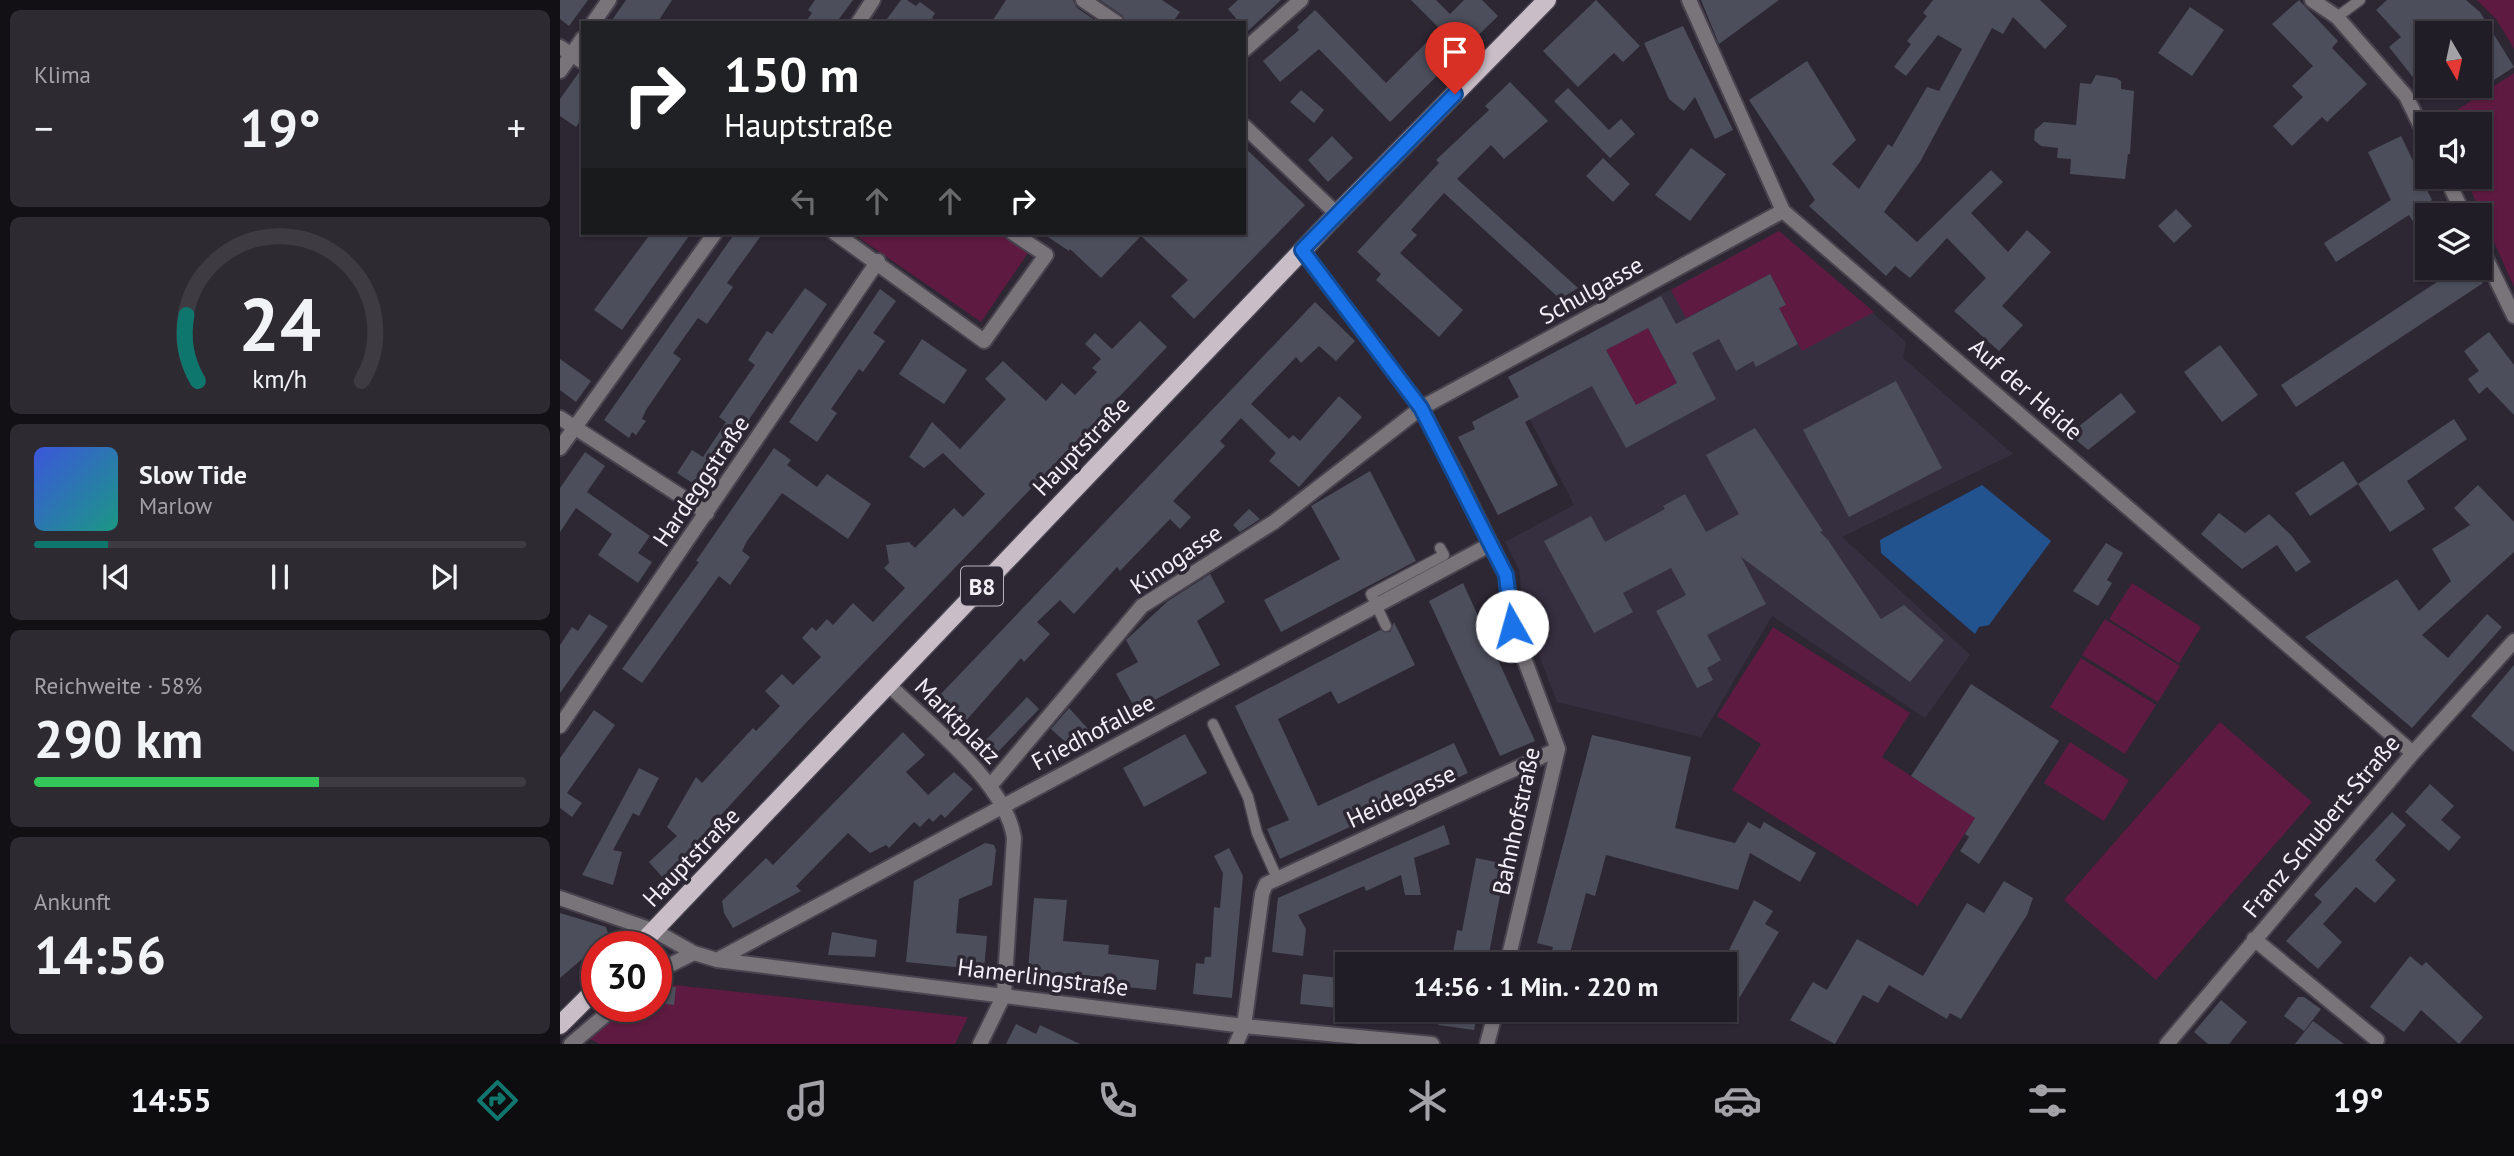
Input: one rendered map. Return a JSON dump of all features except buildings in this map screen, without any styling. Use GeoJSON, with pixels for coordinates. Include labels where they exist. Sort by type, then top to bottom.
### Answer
{"type":"FeatureCollection","features":[{"type":"Feature","properties":{"kind":"main road","name":"Hauptstraße"},"geometry":{"type":"LineString","coordinates":[[655,931],[1336,214],[1547,0]]}},
{"type":"Feature","properties":{"kind":"main road"},"geometry":{"type":"LineString","coordinates":[[560,1025],[581,1004]]}},
{"type":"Feature","properties":{"kind":"street"},"geometry":{"type":"LineString","coordinates":[[594,21],[609,0]]}},
{"type":"Feature","properties":{"kind":"street"},"geometry":{"type":"LineString","coordinates":[[859,21],[873,0]]}},
{"type":"Feature","properties":{"kind":"street"},"geometry":{"type":"LineString","coordinates":[[1083,0],[1114,21]]}},
{"type":"Feature","properties":{"kind":"street"},"geometry":{"type":"LineString","coordinates":[[1246,48],[1300,0]]}},
{"type":"Feature","properties":{"kind":"street","name":"Auf der Heide"},"geometry":{"type":"LineString","coordinates":[[1689,0],[1783,211],[2413,753]]}},
{"type":"Feature","properties":{"kind":"street"},"geometry":{"type":"LineString","coordinates":[[2312,0],[2337,17],[2406,96],[2415,114]]}},
{"type":"Feature","properties":{"kind":"street"},"geometry":{"type":"LineString","coordinates":[[560,72],[571,54]]}},
{"type":"Feature","properties":{"kind":"street"},"geometry":{"type":"LineString","coordinates":[[1246,128],[1336,214]]}},
{"type":"Feature","properties":{"kind":"street","name":"Schulgasse"},"geometry":{"type":"LineString","coordinates":[[1421,408],[1783,211]]}},
{"type":"Feature","properties":{"kind":"street"},"geometry":{"type":"LineString","coordinates":[[560,448],[714,235]]}},
{"type":"Feature","properties":{"kind":"street"},"geometry":{"type":"LineString","coordinates":[[838,235],[878,261],[984,341],[1046,255],[1016,235]]}},
{"type":"Feature","properties":{"kind":"street","name":"Bahnhofstraße"},"geometry":{"type":"LineString","coordinates":[[1302,250],[1421,408],[1491,544],[1506,575],[1512,626],[1558,749],[1510,952]]}},
{"type":"Feature","properties":{"kind":"street","name":"Hardeggstraße"},"geometry":{"type":"LineString","coordinates":[[560,726],[878,261]]}},
{"type":"Feature","properties":{"kind":"street"},"geometry":{"type":"LineString","coordinates":[[2492,271],[2514,316]]}},
{"type":"Feature","properties":{"kind":"street","name":"Kinogasse"},"geometry":{"type":"LineString","coordinates":[[990,786],[1142,606],[1244,545],[1421,408]]}},
{"type":"Feature","properties":{"kind":"street"},"geometry":{"type":"LineString","coordinates":[[560,418],[707,513]]}},
{"type":"Feature","properties":{"kind":"street","name":"Friedhofallee"},"geometry":{"type":"LineString","coordinates":[[718,960],[1491,544]]}},
{"type":"Feature","properties":{"kind":"street","name":"Franz Schubert-Straße"},"geometry":{"type":"LineString","coordinates":[[2168,1044],[2413,753],[2514,641]]}},
{"type":"Feature","properties":{"kind":"street","name":"Marktplatz"},"geometry":{"type":"LineString","coordinates":[[890,685],[990,786],[1011,819],[1014,838],[1003,995]]}},
{"type":"Feature","properties":{"kind":"street","name":"Heidegasse"},"geometry":{"type":"LineString","coordinates":[[1244,1026],[1264,886],[1558,749]]}},
{"type":"Feature","properties":{"kind":"street","name":"Hamerlingstraße"},"geometry":{"type":"LineString","coordinates":[[560,898],[655,931]]}},
{"type":"Feature","properties":{"kind":"street"},"geometry":{"type":"LineString","coordinates":[[2255,939],[2377,1040]]}},
{"type":"Feature","properties":{"kind":"street","name":"Hamerlingstraße"},"geometry":{"type":"LineString","coordinates":[[672,941],[694,953],[718,960],[1244,1026],[1432,1044]]}},
{"type":"Feature","properties":{"kind":"street"},"geometry":{"type":"LineString","coordinates":[[672,964],[694,953]]}},
{"type":"Feature","properties":{"kind":"street"},"geometry":{"type":"LineString","coordinates":[[980,1044],[1003,995]]}},
{"type":"Feature","properties":{"kind":"street"},"geometry":{"type":"LineString","coordinates":[[571,1044],[597,1022]]}},
{"type":"Feature","properties":{"kind":"street"},"geometry":{"type":"LineString","coordinates":[[1487,1044],[1493,1022]]}},
{"type":"Feature","properties":{"kind":"street"},"geometry":{"type":"LineString","coordinates":[[1236,1044],[1244,1026]]}},
{"type":"Feature","properties":{"kind":"lane"},"geometry":{"type":"LineString","coordinates":[[2337,17],[2360,0]]}},
{"type":"Feature","properties":{"kind":"lane"},"geometry":{"type":"LineString","coordinates":[[1386,626],[1371,594],[1444,555],[1440,548]]}},
{"type":"Feature","properties":{"kind":"lane"},"geometry":{"type":"LineString","coordinates":[[1213,724],[1248,797],[1256,833],[1277,878]]}},
{"type":"Feature","properties":{"kind":"shaded area"},"geometry":{"type":"Polygon","coordinates":[[[2477,0],[2514,0],[2514,49],[2497,20],[2477,0]]]}},
{"type":"Feature","properties":{"kind":"shaded area"},"geometry":{"type":"Polygon","coordinates":[[[2514,73],[2514,287],[2492,238],[2492,203],[2477,203],[2470,189],[2492,189],[2492,112],[2454,112],[2475,98],[2492,98],[2492,87],[2514,73]]]}},
{"type":"Feature","properties":{"kind":"shaded area"},"geometry":{"type":"Polygon","coordinates":[[[1779,231],[1906,342],[1903,358],[2013,454],[1842,537],[1970,655],[1925,718],[1772,616],[1701,737],[1557,702],[1524,616],[1519,569],[1505,542],[1574,505],[1508,377],[1779,231]]]}},
{"type":"Feature","properties":{"kind":"shaded area"},"geometry":{"type":"Polygon","coordinates":[[[1779,231],[1874,312],[1802,351],[1779,308],[1786,304],[1770,274],[1686,318],[1671,290],[1779,231]]]}},
{"type":"Feature","properties":{"kind":"shaded area"},"geometry":{"type":"Polygon","coordinates":[[[855,235],[1002,235],[1028,253],[981,322],[855,235]]]}},
{"type":"Feature","properties":{"kind":"shaded area"},"geometry":{"type":"Polygon","coordinates":[[[1648,328],[1677,383],[1636,405],[1606,350],[1648,328]]]}},
{"type":"Feature","properties":{"kind":"shaded area"},"geometry":{"type":"Polygon","coordinates":[[[2132,583],[2201,627],[2179,663],[2109,619],[2132,583]]]}},
{"type":"Feature","properties":{"kind":"shaded area"},"geometry":{"type":"Polygon","coordinates":[[[2105,619],[2180,666],[2158,702],[2082,655],[2105,619]]]}},
{"type":"Feature","properties":{"kind":"shaded area"},"geometry":{"type":"Polygon","coordinates":[[[1773,627],[1910,713],[1882,757],[1975,818],[1918,906],[1732,790],[1761,744],[1717,716],[1773,627]]]}},
{"type":"Feature","properties":{"kind":"shaded area"},"geometry":{"type":"Polygon","coordinates":[[[2081,658],[2156,705],[2125,754],[2050,707],[2081,658]]]}},
{"type":"Feature","properties":{"kind":"shaded area"},"geometry":{"type":"Polygon","coordinates":[[[2220,722],[2312,802],[2156,980],[2064,900],[2220,722]]]}},
{"type":"Feature","properties":{"kind":"shaded area"},"geometry":{"type":"Polygon","coordinates":[[[2070,742],[2129,780],[2104,821],[2044,783],[2070,742]]]}},
{"type":"Feature","properties":{"kind":"shaded area"},"geometry":{"type":"Polygon","coordinates":[[[672,985],[968,1017],[955,1044],[600,1044],[590,1039],[610,1022],[672,1022],[672,985]]]}},
{"type":"Feature","properties":{"kind":"water"},"geometry":{"type":"Polygon","coordinates":[[[1982,485],[2051,541],[1989,625],[1979,627],[1975,634],[1881,553],[1880,540],[1982,485]]]}},
{"type":"Feature","properties":{"kind":"route"},"geometry":{"type":"LineString","coordinates":[[1455,94],[1302,250],[1421,408],[1506,575],[1512,626]]}}]}
